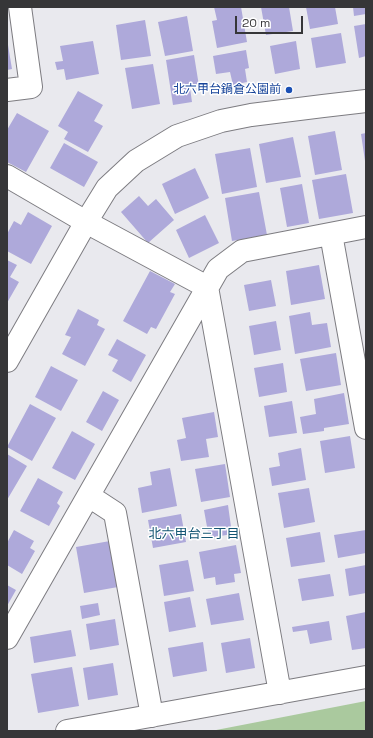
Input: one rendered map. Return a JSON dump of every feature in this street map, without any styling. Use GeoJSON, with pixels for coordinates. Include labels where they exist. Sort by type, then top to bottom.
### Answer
{"type":"FeatureCollection","features":[{"type":"Feature","properties":{"kind":"street"},"geometry":{"type":"LineString","coordinates":[[7,90],[31,87],[20,7]]}},
{"type":"Feature","properties":{"kind":"street"},"geometry":{"type":"LineString","coordinates":[[7,361],[107,188],[136,161],[176,136],[221,121],[251,115],[366,101]]}},
{"type":"Feature","properties":{"kind":"street"},"geometry":{"type":"LineString","coordinates":[[7,176],[86,222],[207,287]]}},
{"type":"Feature","properties":{"kind":"street"},"geometry":{"type":"LineString","coordinates":[[7,638],[218,270],[242,251],[366,227]]}},
{"type":"Feature","properties":{"kind":"street"},"geometry":{"type":"LineString","coordinates":[[331,234],[366,428]]}},
{"type":"Feature","properties":{"kind":"street"},"geometry":{"type":"LineString","coordinates":[[207,287],[280,693]]}},
{"type":"Feature","properties":{"kind":"street"},"geometry":{"type":"LineString","coordinates":[[89,496],[115,513],[152,716]]}},
{"type":"Feature","properties":{"kind":"street"},"geometry":{"type":"LineString","coordinates":[[67,731],[366,677]]}},
{"type":"Feature","properties":{"kind":"green space"},"geometry":{"type":"Polygon","coordinates":[[[366,701],[366,731],[211,731],[366,701]]]}},
{"type":"Feature","properties":{"kind":"building"},"geometry":{"type":"Polygon","coordinates":[[[214,7],[241,7],[247,42],[217,48],[212,21],[217,20],[214,7]]]}},
{"type":"Feature","properties":{"kind":"building"},"geometry":{"type":"Polygon","coordinates":[[[261,7],[289,7],[293,31],[266,35],[261,7]]]}},
{"type":"Feature","properties":{"kind":"building"},"geometry":{"type":"Polygon","coordinates":[[[306,7],[335,7],[338,24],[310,29],[306,7]]]}},
{"type":"Feature","properties":{"kind":"building"},"geometry":{"type":"Polygon","coordinates":[[[353,7],[366,7],[366,14],[354,16],[353,7]]]}},
{"type":"Feature","properties":{"kind":"building"},"geometry":{"type":"Polygon","coordinates":[[[187,16],[193,51],[165,56],[158,22],[187,16]]]}},
{"type":"Feature","properties":{"kind":"building"},"geometry":{"type":"Polygon","coordinates":[[[145,20],[151,56],[121,60],[116,25],[145,20]]]}},
{"type":"Feature","properties":{"kind":"building"},"geometry":{"type":"Polygon","coordinates":[[[366,24],[366,56],[359,58],[354,26],[366,24]]]}},
{"type":"Feature","properties":{"kind":"building"},"geometry":{"type":"Polygon","coordinates":[[[341,33],[346,63],[316,68],[311,38],[341,33]]]}},
{"type":"Feature","properties":{"kind":"building"},"geometry":{"type":"Polygon","coordinates":[[[93,41],[99,74],[66,80],[64,69],[57,70],[55,62],[63,61],[60,46],[93,41]]]}},
{"type":"Feature","properties":{"kind":"building"},"geometry":{"type":"Polygon","coordinates":[[[296,41],[300,69],[275,74],[270,46],[296,41]]]}},
{"type":"Feature","properties":{"kind":"building"},"geometry":{"type":"Polygon","coordinates":[[[7,45],[12,69],[7,70],[7,45]]]}},
{"type":"Feature","properties":{"kind":"building"},"geometry":{"type":"Polygon","coordinates":[[[246,50],[249,68],[245,69],[247,82],[233,85],[230,72],[216,74],[213,56],[246,50]]]}},
{"type":"Feature","properties":{"kind":"building"},"geometry":{"type":"Polygon","coordinates":[[[194,55],[199,86],[190,88],[192,102],[173,105],[166,60],[194,55]]]}},
{"type":"Feature","properties":{"kind":"building"},"geometry":{"type":"Polygon","coordinates":[[[153,64],[160,104],[132,109],[125,68],[153,64]]]}},
{"type":"Feature","properties":{"kind":"building"},"geometry":{"type":"Polygon","coordinates":[[[78,91],[103,105],[94,121],[103,126],[88,152],[64,139],[68,132],[58,126],[78,91]]]}},
{"type":"Feature","properties":{"kind":"building"},"geometry":{"type":"Polygon","coordinates":[[[17,113],[49,131],[26,172],[7,162],[7,130],[17,113]]]}},
{"type":"Feature","properties":{"kind":"building"},"geometry":{"type":"Polygon","coordinates":[[[335,131],[342,170],[315,175],[308,136],[335,131]]]}},
{"type":"Feature","properties":{"kind":"building"},"geometry":{"type":"Polygon","coordinates":[[[366,133],[366,161],[365,161],[361,134],[366,133]]]}},
{"type":"Feature","properties":{"kind":"building"},"geometry":{"type":"Polygon","coordinates":[[[293,137],[301,177],[266,183],[259,144],[293,137]]]}},
{"type":"Feature","properties":{"kind":"building"},"geometry":{"type":"Polygon","coordinates":[[[64,143],[98,162],[84,187],[50,168],[64,143]]]}},
{"type":"Feature","properties":{"kind":"building"},"geometry":{"type":"Polygon","coordinates":[[[250,148],[257,187],[222,194],[215,154],[250,148]]]}},
{"type":"Feature","properties":{"kind":"building"},"geometry":{"type":"Polygon","coordinates":[[[195,168],[209,198],[175,214],[162,184],[195,168]]]}},
{"type":"Feature","properties":{"kind":"building"},"geometry":{"type":"Polygon","coordinates":[[[346,174],[353,213],[319,219],[312,180],[346,174]]]}},
{"type":"Feature","properties":{"kind":"building"},"geometry":{"type":"Polygon","coordinates":[[[302,184],[309,223],[287,227],[280,188],[302,184]]]}},
{"type":"Feature","properties":{"kind":"building"},"geometry":{"type":"Polygon","coordinates":[[[259,192],[267,235],[232,241],[225,198],[259,192]]]}},
{"type":"Feature","properties":{"kind":"building"},"geometry":{"type":"Polygon","coordinates":[[[139,196],[148,206],[156,199],[174,220],[148,243],[121,212],[139,196]]]}},
{"type":"Feature","properties":{"kind":"building"},"geometry":{"type":"Polygon","coordinates":[[[28,212],[52,226],[31,264],[7,251],[7,234],[14,221],[21,225],[28,212]]]}},
{"type":"Feature","properties":{"kind":"building"},"geometry":{"type":"Polygon","coordinates":[[[205,215],[219,243],[189,258],[176,230],[205,215]]]}},
{"type":"Feature","properties":{"kind":"building"},"geometry":{"type":"Polygon","coordinates":[[[7,260],[17,265],[10,277],[19,282],[7,303],[7,260]]]}},
{"type":"Feature","properties":{"kind":"building"},"geometry":{"type":"Polygon","coordinates":[[[319,265],[325,299],[291,305],[286,271],[319,265]]]}},
{"type":"Feature","properties":{"kind":"building"},"geometry":{"type":"Polygon","coordinates":[[[150,271],[175,284],[170,292],[175,294],[156,329],[151,327],[147,334],[123,321],[150,271]]]}},
{"type":"Feature","properties":{"kind":"building"},"geometry":{"type":"Polygon","coordinates":[[[271,280],[276,306],[249,311],[244,285],[271,280]]]}},
{"type":"Feature","properties":{"kind":"building"},"geometry":{"type":"Polygon","coordinates":[[[78,309],[99,320],[97,325],[105,329],[85,366],[62,354],[71,337],[65,335],[78,309]]]}},
{"type":"Feature","properties":{"kind":"building"},"geometry":{"type":"Polygon","coordinates":[[[310,312],[312,325],[327,323],[331,347],[295,354],[289,316],[310,312]]]}},
{"type":"Feature","properties":{"kind":"building"},"geometry":{"type":"Polygon","coordinates":[[[276,321],[281,350],[254,355],[249,326],[276,321]]]}},
{"type":"Feature","properties":{"kind":"building"},"geometry":{"type":"Polygon","coordinates":[[[117,339],[146,355],[131,382],[112,371],[118,360],[108,355],[117,339]]]}},
{"type":"Feature","properties":{"kind":"building"},"geometry":{"type":"Polygon","coordinates":[[[336,353],[341,385],[306,391],[300,359],[336,353]]]}},
{"type":"Feature","properties":{"kind":"building"},"geometry":{"type":"Polygon","coordinates":[[[283,363],[287,392],[259,397],[254,368],[283,363]]]}},
{"type":"Feature","properties":{"kind":"building"},"geometry":{"type":"Polygon","coordinates":[[[51,366],[78,380],[61,411],[35,397],[51,366]]]}},
{"type":"Feature","properties":{"kind":"building"},"geometry":{"type":"Polygon","coordinates":[[[103,391],[119,400],[102,431],[86,422],[103,391]]]}},
{"type":"Feature","properties":{"kind":"building"},"geometry":{"type":"Polygon","coordinates":[[[344,393],[349,424],[324,428],[324,431],[303,434],[300,417],[316,414],[314,399],[344,393]]]}},
{"type":"Feature","properties":{"kind":"building"},"geometry":{"type":"Polygon","coordinates":[[[292,401],[297,433],[269,437],[264,406],[292,401]]]}},
{"type":"Feature","properties":{"kind":"building"},"geometry":{"type":"Polygon","coordinates":[[[30,404],[56,418],[32,461],[7,447],[30,404]]]}},
{"type":"Feature","properties":{"kind":"building"},"geometry":{"type":"Polygon","coordinates":[[[214,412],[218,437],[206,439],[209,457],[181,461],[177,440],[186,438],[182,418],[214,412]]]}},
{"type":"Feature","properties":{"kind":"building"},"geometry":{"type":"Polygon","coordinates":[[[72,431],[95,444],[75,480],[52,468],[72,431]]]}},
{"type":"Feature","properties":{"kind":"building"},"geometry":{"type":"Polygon","coordinates":[[[350,436],[355,468],[325,473],[320,441],[350,436]]]}},
{"type":"Feature","properties":{"kind":"building"},"geometry":{"type":"Polygon","coordinates":[[[301,448],[306,480],[272,486],[269,468],[280,466],[278,453],[301,448]]]}},
{"type":"Feature","properties":{"kind":"building"},"geometry":{"type":"Polygon","coordinates":[[[7,454],[27,466],[7,500],[7,454]]]}},
{"type":"Feature","properties":{"kind":"building"},"geometry":{"type":"Polygon","coordinates":[[[225,464],[230,497],[201,502],[195,469],[225,464]]]}},
{"type":"Feature","properties":{"kind":"building"},"geometry":{"type":"Polygon","coordinates":[[[170,468],[177,506],[142,513],[138,488],[152,485],[150,472],[170,468]]]}},
{"type":"Feature","properties":{"kind":"building"},"geometry":{"type":"Polygon","coordinates":[[[38,478],[63,492],[57,503],[60,506],[49,526],[20,511],[38,478]]]}},
{"type":"Feature","properties":{"kind":"building"},"geometry":{"type":"Polygon","coordinates":[[[309,488],[315,522],[284,528],[278,493],[309,488]]]}},
{"type":"Feature","properties":{"kind":"building"},"geometry":{"type":"Polygon","coordinates":[[[228,505],[232,534],[209,538],[204,510],[228,505]]]}},
{"type":"Feature","properties":{"kind":"building"},"geometry":{"type":"Polygon","coordinates":[[[181,514],[186,542],[153,548],[148,520],[181,514]]]}},
{"type":"Feature","properties":{"kind":"building"},"geometry":{"type":"Polygon","coordinates":[[[14,530],[34,541],[30,548],[35,551],[22,574],[7,565],[7,543],[14,530]]]}},
{"type":"Feature","properties":{"kind":"building"},"geometry":{"type":"Polygon","coordinates":[[[366,530],[366,553],[338,558],[334,535],[366,530]]]}},
{"type":"Feature","properties":{"kind":"building"},"geometry":{"type":"Polygon","coordinates":[[[320,532],[325,562],[291,567],[286,538],[320,532]]]}},
{"type":"Feature","properties":{"kind":"building"},"geometry":{"type":"Polygon","coordinates":[[[110,541],[118,587],[84,593],[76,547],[110,541]]]}},
{"type":"Feature","properties":{"kind":"building"},"geometry":{"type":"Polygon","coordinates":[[[236,545],[241,573],[234,574],[235,582],[216,585],[215,577],[204,579],[199,552],[236,545]]]}},
{"type":"Feature","properties":{"kind":"building"},"geometry":{"type":"Polygon","coordinates":[[[188,560],[194,591],[164,596],[159,565],[188,560]]]}},
{"type":"Feature","properties":{"kind":"building"},"geometry":{"type":"Polygon","coordinates":[[[366,565],[366,593],[349,596],[345,569],[366,565]]]}},
{"type":"Feature","properties":{"kind":"building"},"geometry":{"type":"Polygon","coordinates":[[[330,574],[334,596],[302,601],[298,579],[330,574]]]}},
{"type":"Feature","properties":{"kind":"building"},"geometry":{"type":"Polygon","coordinates":[[[7,585],[16,590],[7,606],[7,585]]]}},
{"type":"Feature","properties":{"kind":"building"},"geometry":{"type":"Polygon","coordinates":[[[239,593],[244,620],[211,625],[206,599],[239,593]]]}},
{"type":"Feature","properties":{"kind":"building"},"geometry":{"type":"Polygon","coordinates":[[[190,597],[196,627],[169,632],[164,602],[190,597]]]}},
{"type":"Feature","properties":{"kind":"building"},"geometry":{"type":"Polygon","coordinates":[[[98,603],[100,615],[82,619],[80,606],[98,603]]]}},
{"type":"Feature","properties":{"kind":"building"},"geometry":{"type":"Polygon","coordinates":[[[366,612],[366,648],[352,650],[346,616],[366,612]]]}},
{"type":"Feature","properties":{"kind":"building"},"geometry":{"type":"Polygon","coordinates":[[[115,619],[119,645],[90,650],[86,624],[115,619]]]}},
{"type":"Feature","properties":{"kind":"building"},"geometry":{"type":"Polygon","coordinates":[[[329,621],[332,640],[310,644],[307,630],[293,632],[292,627],[329,621]]]}},
{"type":"Feature","properties":{"kind":"building"},"geometry":{"type":"Polygon","coordinates":[[[71,630],[76,656],[34,663],[30,637],[71,630]]]}},
{"type":"Feature","properties":{"kind":"building"},"geometry":{"type":"Polygon","coordinates":[[[250,638],[255,668],[226,673],[221,643],[250,638]]]}},
{"type":"Feature","properties":{"kind":"building"},"geometry":{"type":"Polygon","coordinates":[[[203,642],[207,671],[173,677],[168,648],[203,642]]]}},
{"type":"Feature","properties":{"kind":"building"},"geometry":{"type":"Polygon","coordinates":[[[113,663],[118,695],[88,700],[83,668],[113,663]]]}},
{"type":"Feature","properties":{"kind":"building"},"geometry":{"type":"Polygon","coordinates":[[[72,667],[79,706],[38,713],[31,674],[72,667]]]}},
{"type":"Feature","properties":{"kind":"place","name":"北六甲台鍋倉公園前"},"geometry":{"type":"Point","coordinates":[289,90]}},
{"type":"Feature","properties":{"kind":"district","name":"北六甲台三丁目"},"geometry":{"type":"Point","coordinates":[194,534]}}]}
